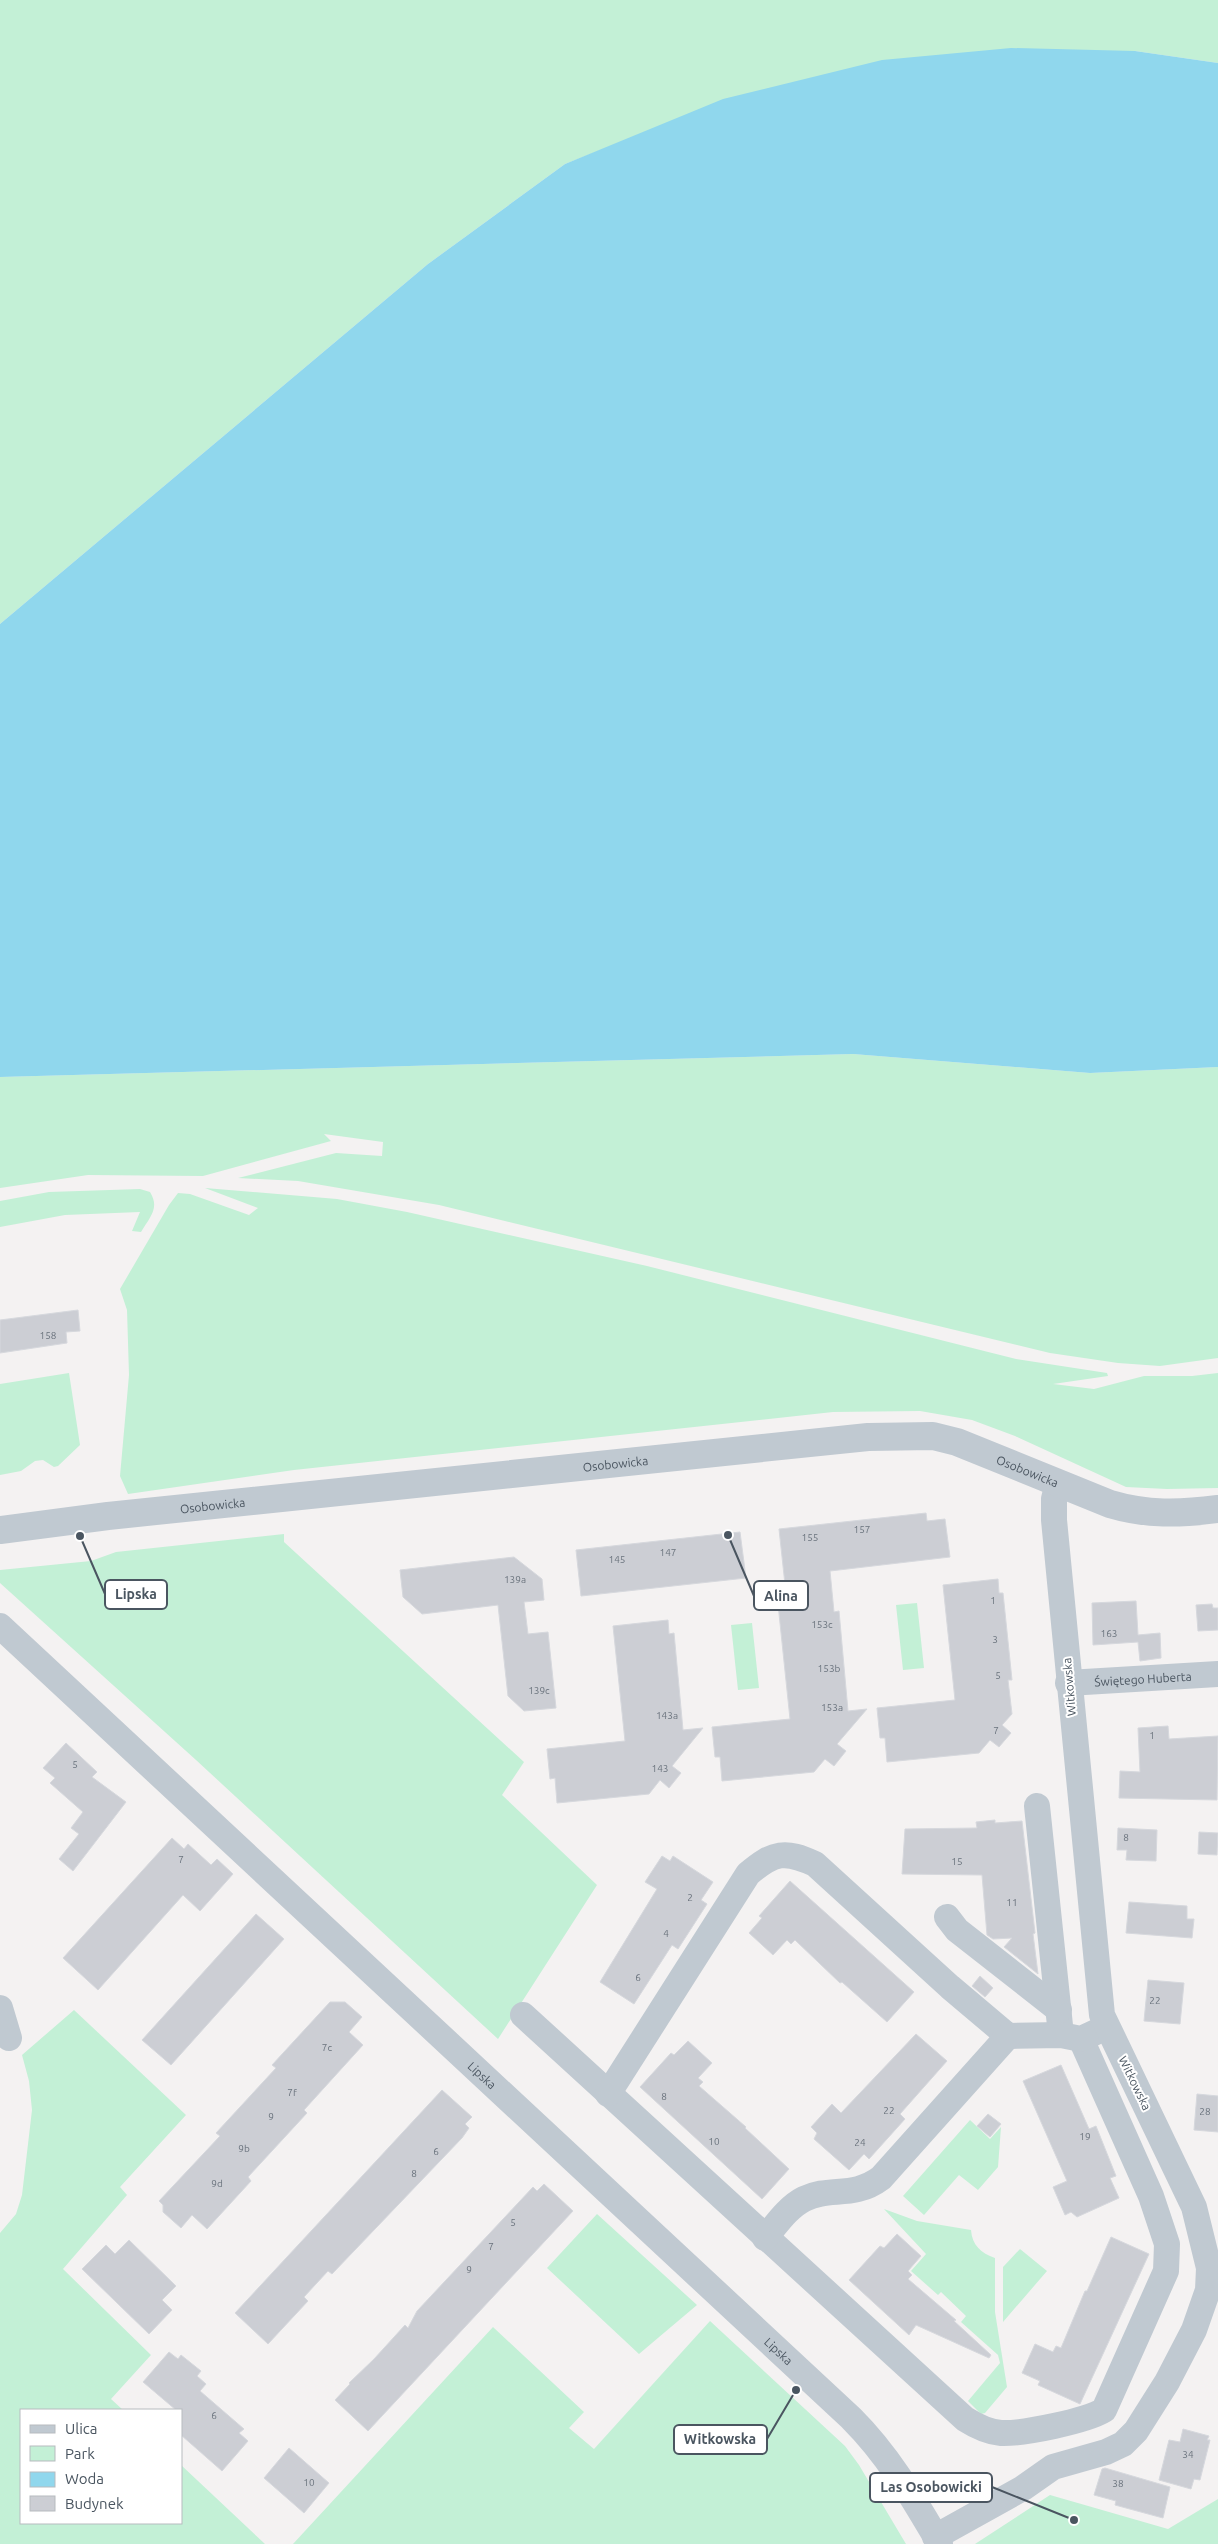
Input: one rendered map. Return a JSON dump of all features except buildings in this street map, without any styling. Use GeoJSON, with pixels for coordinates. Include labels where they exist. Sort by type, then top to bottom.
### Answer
{"type":"FeatureCollection","features":[{"type":"Feature","properties":{"kind":"street","name":"Osobowicka"},"geometry":{"type":"LineString","coordinates":[[0,1530],[108,1516],[868,1437],[933,1436],[957,1442],[1058,1484],[1132,1511],[1165,1514],[1218,1509]]}},
{"type":"Feature","properties":{"kind":"street","name":"Witkowska"},"geometry":{"type":"LineString","coordinates":[[937,2540],[1023,2488],[1053,2467],[1106,2452],[1123,2444],[1136,2431],[1152,2408],[1194,2330],[1208,2290],[1208,2268],[1194,2206],[1126,2061],[1106,2027],[1102,2015],[1094,1952],[1054,1520],[1054,1499],[1058,1484]]}},
{"type":"Feature","properties":{"kind":"street","name":"Lipska"},"geometry":{"type":"LineString","coordinates":[[0,1626],[851,2418],[876,2443],[889,2461],[937,2540]]}},
{"type":"Feature","properties":{"kind":"street","name":"Świętego Huberta"},"geometry":{"type":"LineString","coordinates":[[1068,1683],[1218,1674]]}},
{"type":"Feature","properties":{"kind":"street"},"geometry":{"type":"LineString","coordinates":[[523,2015],[965,2419],[976,2426],[1001,2433],[1087,2418],[1104,2410],[1166,2271],[1166,2244],[1151,2196],[1067,2028],[1038,1806]]}},
{"type":"Feature","properties":{"kind":"street"},"geometry":{"type":"LineString","coordinates":[[608,2094],[748,1874],[772,1856],[784,1854],[799,1857],[815,1864],[950,1987],[1008,2036]]}},
{"type":"Feature","properties":{"kind":"street"},"geometry":{"type":"LineString","coordinates":[[947,1917],[957,1930],[1067,2028]]}},
{"type":"Feature","properties":{"kind":"street"},"geometry":{"type":"LineString","coordinates":[[0,2008],[9,2038]]}},
{"type":"Feature","properties":{"kind":"street"},"geometry":{"type":"LineString","coordinates":[[765,2238],[794,2206],[803,2200],[813,2196],[856,2191],[870,2187],[881,2178],[1008,2036],[1067,2028],[1106,2027]]}},
{"type":"Feature","properties":{"kind":"green space"},"geometry":{"type":"Polygon","coordinates":[[[0,0],[1218,0],[1218,63],[1135,51],[621,142],[565,164],[428,264],[0,624],[0,0]]]}},
{"type":"Feature","properties":{"kind":"green space"},"geometry":{"type":"Polygon","coordinates":[[[853,1054],[1090,1073],[1218,1067],[1218,1358],[1160,1366],[1118,1363],[1050,1353],[439,1205],[298,1181],[238,1178],[336,1153],[382,1156],[383,1142],[324,1134],[331,1141],[203,1176],[88,1175],[0,1188],[0,1077],[853,1054]]]}},
{"type":"Feature","properties":{"kind":"green space"},"geometry":{"type":"Polygon","coordinates":[[[205,1188],[337,1199],[407,1212],[647,1266],[1016,1359],[1107,1373],[1108,1376],[1053,1384],[1094,1389],[1144,1376],[1192,1376],[1218,1373],[1218,1488],[1167,1489],[1126,1487],[1015,1436],[972,1420],[920,1411],[833,1412],[294,1470],[128,1494],[120,1476],[129,1375],[127,1310],[120,1289],[178,1193],[190,1194],[249,1215],[258,1208],[205,1188]]]}},
{"type":"Feature","properties":{"kind":"green space"},"geometry":{"type":"Polygon","coordinates":[[[140,1189],[150,1192],[154,1203],[153,1212],[141,1232],[132,1231],[140,1212],[65,1215],[0,1227],[0,1201],[49,1192],[140,1189]]]}},
{"type":"Feature","properties":{"kind":"green space"},"geometry":{"type":"Polygon","coordinates":[[[69,1373],[80,1445],[58,1466],[54,1467],[43,1460],[35,1461],[21,1471],[0,1475],[0,1384],[69,1373]]]}},
{"type":"Feature","properties":{"kind":"green space"},"geometry":{"type":"Polygon","coordinates":[[[284,1534],[284,1542],[524,1762],[502,1795],[597,1885],[498,2039],[196,1760],[0,1583],[0,1570],[91,1561],[116,1552],[284,1534]]]}},
{"type":"Feature","properties":{"kind":"green space"},"geometry":{"type":"Polygon","coordinates":[[[917,1603],[924,1668],[903,1670],[896,1605],[917,1603]]]}},
{"type":"Feature","properties":{"kind":"green space"},"geometry":{"type":"Polygon","coordinates":[[[752,1623],[759,1688],[738,1690],[731,1625],[752,1623]]]}},
{"type":"Feature","properties":{"kind":"green space"},"geometry":{"type":"Polygon","coordinates":[[[74,2010],[186,2115],[120,2187],[127,2195],[63,2269],[151,2355],[111,2399],[122,2409],[20,2409],[20,2524],[182,2524],[182,2466],[265,2544],[0,2544],[0,2233],[16,2214],[22,2195],[32,2110],[29,2081],[22,2055],[74,2010]]]}},
{"type":"Feature","properties":{"kind":"green space"},"geometry":{"type":"Polygon","coordinates":[[[970,2120],[990,2139],[1001,2127],[998,2167],[978,2190],[959,2175],[924,2215],[903,2196],[970,2120]]]}},
{"type":"Feature","properties":{"kind":"green space"},"geometry":{"type":"Polygon","coordinates":[[[884,2209],[917,2221],[971,2230],[973,2240],[978,2248],[985,2254],[995,2258],[995,2312],[1007,2387],[985,2413],[981,2414],[968,2401],[1000,2363],[998,2355],[961,2322],[966,2316],[941,2292],[938,2295],[911,2271],[926,2254],[884,2209]]]}},
{"type":"Feature","properties":{"kind":"green space"},"geometry":{"type":"Polygon","coordinates":[[[597,2214],[697,2305],[639,2354],[547,2268],[597,2214]]]}},
{"type":"Feature","properties":{"kind":"green space"},"geometry":{"type":"Polygon","coordinates":[[[1020,2249],[1047,2271],[1003,2322],[1003,2267],[1020,2249]]]}},
{"type":"Feature","properties":{"kind":"green space"},"geometry":{"type":"Polygon","coordinates":[[[710,2321],[845,2446],[859,2465],[906,2544],[293,2544],[493,2327],[584,2412],[569,2428],[594,2449],[710,2321]]]}},
{"type":"Feature","properties":{"kind":"green space"},"geometry":{"type":"Polygon","coordinates":[[[1050,2495],[1168,2529],[1218,2499],[1218,2544],[975,2544],[1050,2495]]]}},
{"type":"Feature","properties":{"kind":"water"},"geometry":{"type":"Polygon","coordinates":[[[1011,48],[1135,51],[1218,63],[1218,1067],[1090,1073],[853,1054],[0,1077],[0,624],[428,264],[565,164],[723,99],[882,60],[1011,48]]]}},
{"type":"Feature","properties":{"kind":"place","name":"Alina"},"geometry":{"type":"Point","coordinates":[728,1535]}},
{"type":"Feature","properties":{"kind":"place","name":"Lipska"},"geometry":{"type":"Point","coordinates":[80,1536]}},
{"type":"Feature","properties":{"kind":"place","name":"Witkowska"},"geometry":{"type":"Point","coordinates":[796,2390]}},
{"type":"Feature","properties":{"kind":"place","name":"Las Osobowicki"},"geometry":{"type":"Point","coordinates":[1074,2520]}}]}
